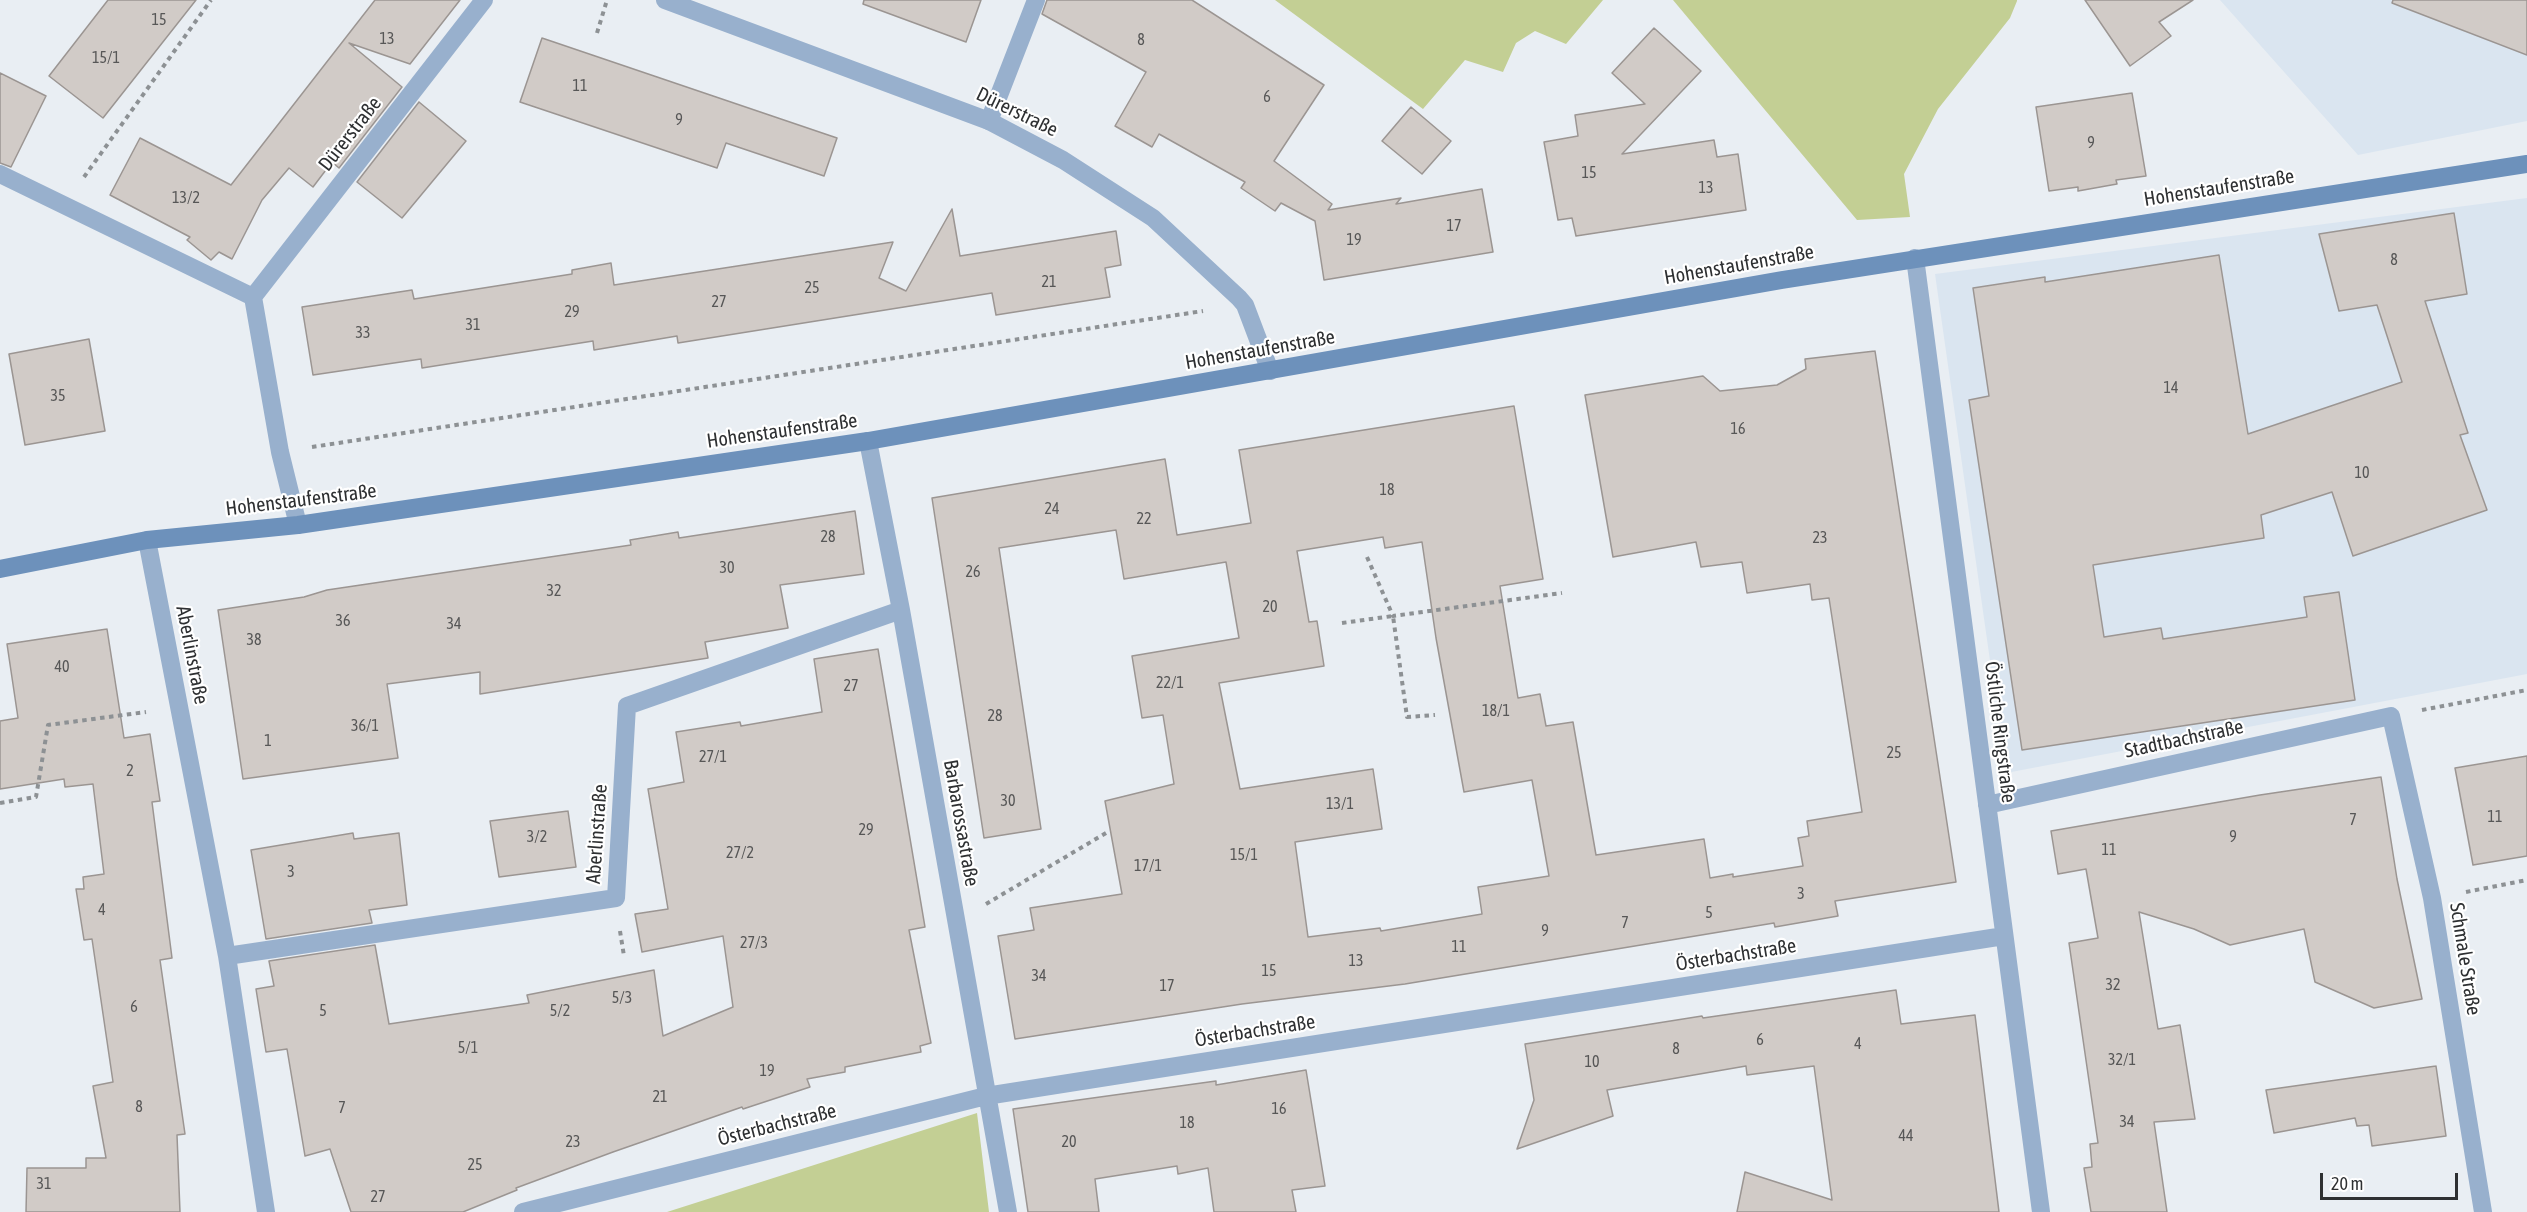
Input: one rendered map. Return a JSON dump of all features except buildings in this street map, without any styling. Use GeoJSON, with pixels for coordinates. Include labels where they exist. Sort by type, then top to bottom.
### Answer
{"type":"FeatureCollection","features":[{"type":"Feature","properties":{"kind":"main road","name":"Hohenstaufenstraße"},"geometry":{"type":"LineString","coordinates":[[0,569],[147,540],[298,525],[868,441],[1916,258],[2527,164]]}},
{"type":"Feature","properties":{"kind":"street","name":"Dürerstraße"},"geometry":{"type":"LineString","coordinates":[[252,297],[484,0]]}},
{"type":"Feature","properties":{"kind":"street","name":"Dürerstraße"},"geometry":{"type":"LineString","coordinates":[[666,0],[989,121],[1063,160],[1153,218],[1245,305],[1270,371]]}},
{"type":"Feature","properties":{"kind":"street"},"geometry":{"type":"LineString","coordinates":[[989,121],[1036,0]]}},
{"type":"Feature","properties":{"kind":"street"},"geometry":{"type":"LineString","coordinates":[[0,174],[252,297],[280,452],[298,525]]}},
{"type":"Feature","properties":{"kind":"street","name":"Östliche Ringstraße"},"geometry":{"type":"LineString","coordinates":[[1916,258],[2041,1212]]}},
{"type":"Feature","properties":{"kind":"street","name":"Barbarossastraße"},"geometry":{"type":"LineString","coordinates":[[868,441],[901,610],[1008,1212]]}},
{"type":"Feature","properties":{"kind":"street","name":"Aberlinstraße"},"geometry":{"type":"LineString","coordinates":[[147,540],[227,956],[266,1212]]}},
{"type":"Feature","properties":{"kind":"street","name":"Aberlinstraße"},"geometry":{"type":"LineString","coordinates":[[227,956],[616,898],[627,706],[901,610]]}},
{"type":"Feature","properties":{"kind":"street","name":"Stadtbachstraße"},"geometry":{"type":"LineString","coordinates":[[1987,805],[2391,716]]}},
{"type":"Feature","properties":{"kind":"street","name":"Schmale Straße"},"geometry":{"type":"LineString","coordinates":[[2391,716],[2433,898],[2484,1212]]}},
{"type":"Feature","properties":{"kind":"street","name":"Österbachstraße"},"geometry":{"type":"LineString","coordinates":[[523,1212],[986,1096],[2004,936]]}},
{"type":"Feature","properties":{"kind":"path"},"geometry":{"type":"LineString","coordinates":[[63,206],[211,0]]}},
{"type":"Feature","properties":{"kind":"path"},"geometry":{"type":"LineString","coordinates":[[597,33],[607,0]]}},
{"type":"Feature","properties":{"kind":"path"},"geometry":{"type":"LineString","coordinates":[[280,452],[1245,305]]}},
{"type":"Feature","properties":{"kind":"path"},"geometry":{"type":"LineString","coordinates":[[1366,557],[1393,616],[1407,717],[1435,715]]}},
{"type":"Feature","properties":{"kind":"path"},"geometry":{"type":"LineString","coordinates":[[1342,623],[1562,593]]}},
{"type":"Feature","properties":{"kind":"path"},"geometry":{"type":"LineString","coordinates":[[2391,716],[2527,690]]}},
{"type":"Feature","properties":{"kind":"path"},"geometry":{"type":"LineString","coordinates":[[0,803],[36,797],[48,724],[180,707]]}},
{"type":"Feature","properties":{"kind":"path"},"geometry":{"type":"LineString","coordinates":[[956,922],[1106,833]]}},
{"type":"Feature","properties":{"kind":"path"},"geometry":{"type":"LineString","coordinates":[[2433,898],[2527,880]]}},
{"type":"Feature","properties":{"kind":"shaded area"},"geometry":{"type":"Polygon","coordinates":[[[2220,0],[2527,0],[2527,121],[2358,155],[2220,0]]]}},
{"type":"Feature","properties":{"kind":"shaded area"},"geometry":{"type":"Polygon","coordinates":[[[2527,198],[2527,674],[2006,773],[1935,274],[2527,198]]]}},
{"type":"Feature","properties":{"kind":"green space"},"geometry":{"type":"Polygon","coordinates":[[[1275,0],[1603,0],[1566,44],[1535,31],[1516,43],[1503,72],[1465,60],[1423,109],[1275,0]]]}},
{"type":"Feature","properties":{"kind":"green space"},"geometry":{"type":"Polygon","coordinates":[[[1673,0],[2017,1],[2010,18],[1938,109],[1904,174],[1910,217],[1857,220],[1673,0]]]}},
{"type":"Feature","properties":{"kind":"green space"},"geometry":{"type":"Polygon","coordinates":[[[977,1113],[989,1212],[667,1212],[977,1113]]]}}]}
